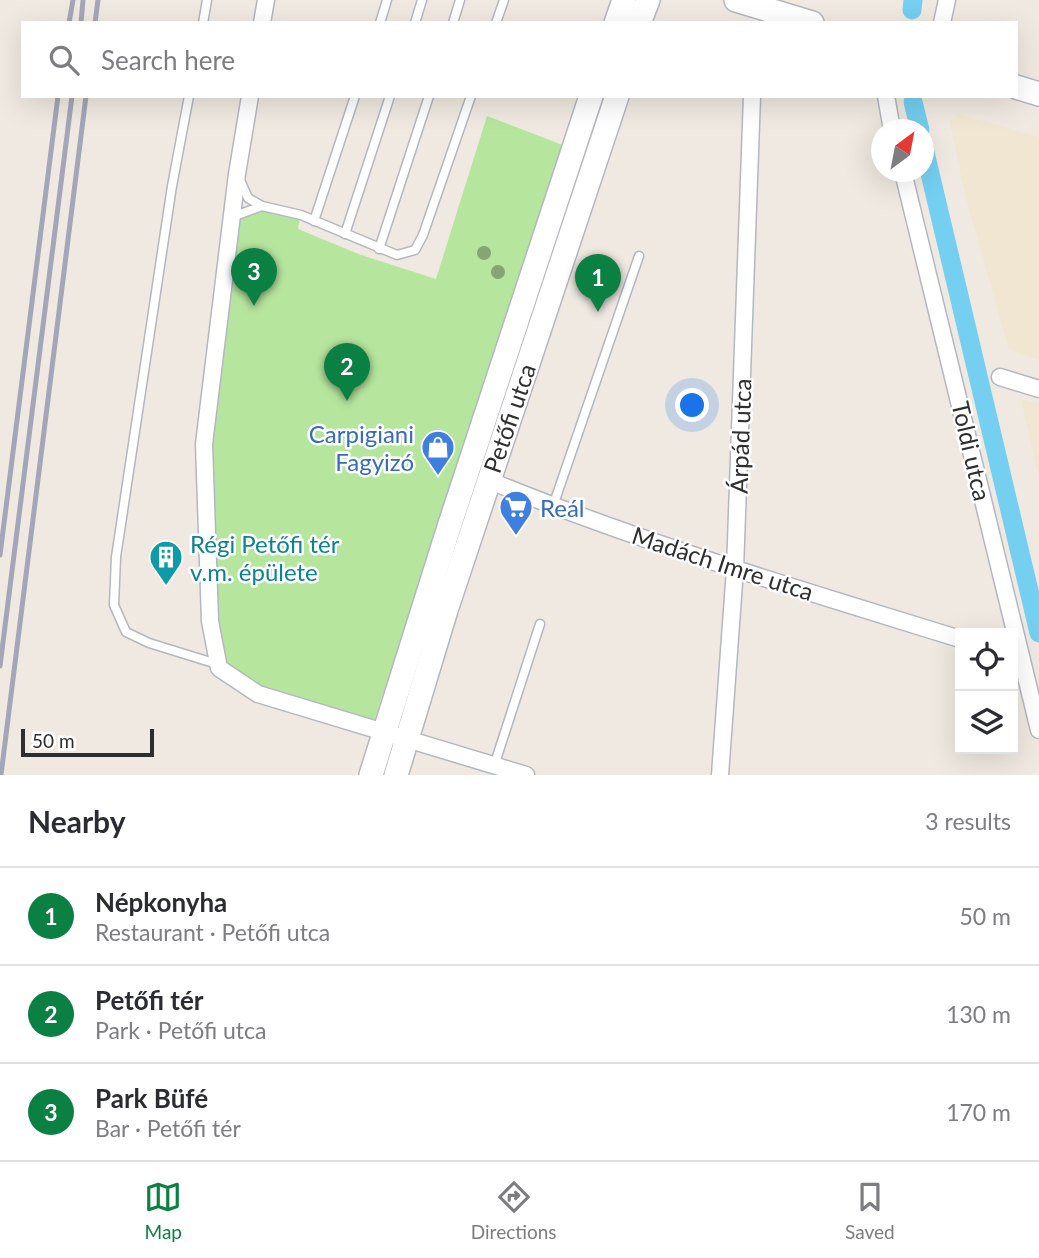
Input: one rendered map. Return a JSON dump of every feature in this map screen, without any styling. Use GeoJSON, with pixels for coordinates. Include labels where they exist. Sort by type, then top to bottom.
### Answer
{"type":"FeatureCollection","features":[{"type":"Feature","properties":{"kind":"main road"},"geometry":{"type":"LineString","coordinates":[[616,21],[624,0]]}},
{"type":"Feature","properties":{"kind":"main road"},"geometry":{"type":"LineString","coordinates":[[640,21],[648,0]]}},
{"type":"Feature","properties":{"kind":"main road"},"geometry":{"type":"LineString","coordinates":[[736,0],[763,16],[798,21]]}},
{"type":"Feature","properties":{"kind":"main road"},"geometry":{"type":"LineString","coordinates":[[1018,88],[1039,93]]}},
{"type":"Feature","properties":{"kind":"main road","name":"Petőfi utca"},"geometry":{"type":"LineString","coordinates":[[370,775],[591,98]]}},
{"type":"Feature","properties":{"kind":"main road","name":"Petőfi utca"},"geometry":{"type":"LineString","coordinates":[[396,775],[488,480],[616,98]]}},
{"type":"Feature","properties":{"kind":"street"},"geometry":{"type":"LineString","coordinates":[[262,21],[266,0]]}},
{"type":"Feature","properties":{"kind":"street"},"geometry":{"type":"LineString","coordinates":[[942,21],[947,0]]}},
{"type":"Feature","properties":{"kind":"street"},"geometry":{"type":"LineString","coordinates":[[250,98],[237,174],[204,444],[211,621],[218,664],[222,671],[258,694],[526,775]]}},
{"type":"Feature","properties":{"kind":"street","name":"Árpád utca"},"geometry":{"type":"LineString","coordinates":[[720,775],[735,569],[752,98]]}},
{"type":"Feature","properties":{"kind":"street"},"geometry":{"type":"LineString","coordinates":[[886,98],[890,119]]}},
{"type":"Feature","properties":{"kind":"street","name":"Toldi utca"},"geometry":{"type":"LineString","coordinates":[[906,182],[1010,628]]}},
{"type":"Feature","properties":{"kind":"street"},"geometry":{"type":"LineString","coordinates":[[1000,377],[1039,389]]}},
{"type":"Feature","properties":{"kind":"street","name":"Madách Imre utca"},"geometry":{"type":"LineString","coordinates":[[488,480],[553,506],[735,569],[955,637]]}},
{"type":"Feature","properties":{"kind":"street","name":"Toldi utca"},"geometry":{"type":"LineString","coordinates":[[1018,660],[1039,730]]}},
{"type":"Feature","properties":{"kind":"lane"},"geometry":{"type":"LineString","coordinates":[[202,21],[207,0]]}},
{"type":"Feature","properties":{"kind":"lane"},"geometry":{"type":"LineString","coordinates":[[381,21],[387,0]]}},
{"type":"Feature","properties":{"kind":"lane"},"geometry":{"type":"LineString","coordinates":[[416,21],[422,0]]}},
{"type":"Feature","properties":{"kind":"lane"},"geometry":{"type":"LineString","coordinates":[[454,21],[460,0]]}},
{"type":"Feature","properties":{"kind":"lane"},"geometry":{"type":"LineString","coordinates":[[497,21],[503,0]]}},
{"type":"Feature","properties":{"kind":"lane"},"geometry":{"type":"LineString","coordinates":[[189,98],[172,186],[118,543],[114,605],[126,632],[149,643],[218,664]]}},
{"type":"Feature","properties":{"kind":"lane"},"geometry":{"type":"LineString","coordinates":[[314,221],[354,98]]}},
{"type":"Feature","properties":{"kind":"lane"},"geometry":{"type":"LineString","coordinates":[[345,234],[389,98]]}},
{"type":"Feature","properties":{"kind":"lane"},"geometry":{"type":"LineString","coordinates":[[379,249],[428,98]]}},
{"type":"Feature","properties":{"kind":"lane"},"geometry":{"type":"LineString","coordinates":[[237,174],[248,198],[262,206],[314,221],[379,249],[397,254],[415,250],[423,235],[470,98]]}},
{"type":"Feature","properties":{"kind":"lane"},"geometry":{"type":"LineString","coordinates":[[232,217],[262,206]]}},
{"type":"Feature","properties":{"kind":"lane"},"geometry":{"type":"LineString","coordinates":[[553,506],[639,256]]}},
{"type":"Feature","properties":{"kind":"lane"},"geometry":{"type":"LineString","coordinates":[[494,766],[540,624]]}},
{"type":"Feature","properties":{"kind":"shaded area"},"geometry":{"type":"Polygon","coordinates":[[[958,114],[1039,137],[1039,360],[1009,350],[965,194],[950,122],[958,114]]]}},
{"type":"Feature","properties":{"kind":"shaded area"},"geometry":{"type":"Polygon","coordinates":[[[1021,399],[1039,404],[1039,478],[1021,399]]]}},
{"type":"Feature","properties":{"kind":"green space"},"geometry":{"type":"Polygon","coordinates":[[[487,116],[565,146],[373,724],[274,698],[228,673],[216,652],[209,446],[237,220],[262,210],[300,217],[298,229],[361,255],[436,279],[487,116]]]}},
{"type":"Feature","properties":{"kind":"waterway"},"geometry":{"type":"LineString","coordinates":[[912,10],[913,0]]}},
{"type":"Feature","properties":{"kind":"waterway"},"geometry":{"type":"LineString","coordinates":[[913,102],[917,119]]}},
{"type":"Feature","properties":{"kind":"waterway"},"geometry":{"type":"LineString","coordinates":[[932,182],[1039,633]]}},
{"type":"Feature","properties":{"kind":"railway"},"geometry":{"type":"LineString","coordinates":[[69,21],[73,0]]}},
{"type":"Feature","properties":{"kind":"railway"},"geometry":{"type":"LineString","coordinates":[[81,21],[83,0]]}},
{"type":"Feature","properties":{"kind":"railway"},"geometry":{"type":"LineString","coordinates":[[95,21],[98,0]]}},
{"type":"Feature","properties":{"kind":"railway"},"geometry":{"type":"LineString","coordinates":[[0,555],[58,98]]}},
{"type":"Feature","properties":{"kind":"railway"},"geometry":{"type":"LineString","coordinates":[[0,666],[72,98]]}},
{"type":"Feature","properties":{"kind":"railway"},"geometry":{"type":"LineString","coordinates":[[1,775],[86,98]]}},
{"type":"Feature","properties":{"kind":"place","name":"Park Büfé"},"geometry":{"type":"Point","coordinates":[254,306]}},
{"type":"Feature","properties":{"kind":"place","name":"Népkonyha"},"geometry":{"type":"Point","coordinates":[598,312]}},
{"type":"Feature","properties":{"kind":"place","name":"Petőfi tér"},"geometry":{"type":"Point","coordinates":[347,401]}},
{"type":"Feature","properties":{"kind":"place","name":"Carpigiani Fagyizó"},"geometry":{"type":"Point","coordinates":[438,477]}},
{"type":"Feature","properties":{"kind":"place","name":"Reál"},"geometry":{"type":"Point","coordinates":[516,537]}},
{"type":"Feature","properties":{"kind":"place","name":"Régi Petőfi tér v.m. épülete"},"geometry":{"type":"Point","coordinates":[166,587]}}]}
